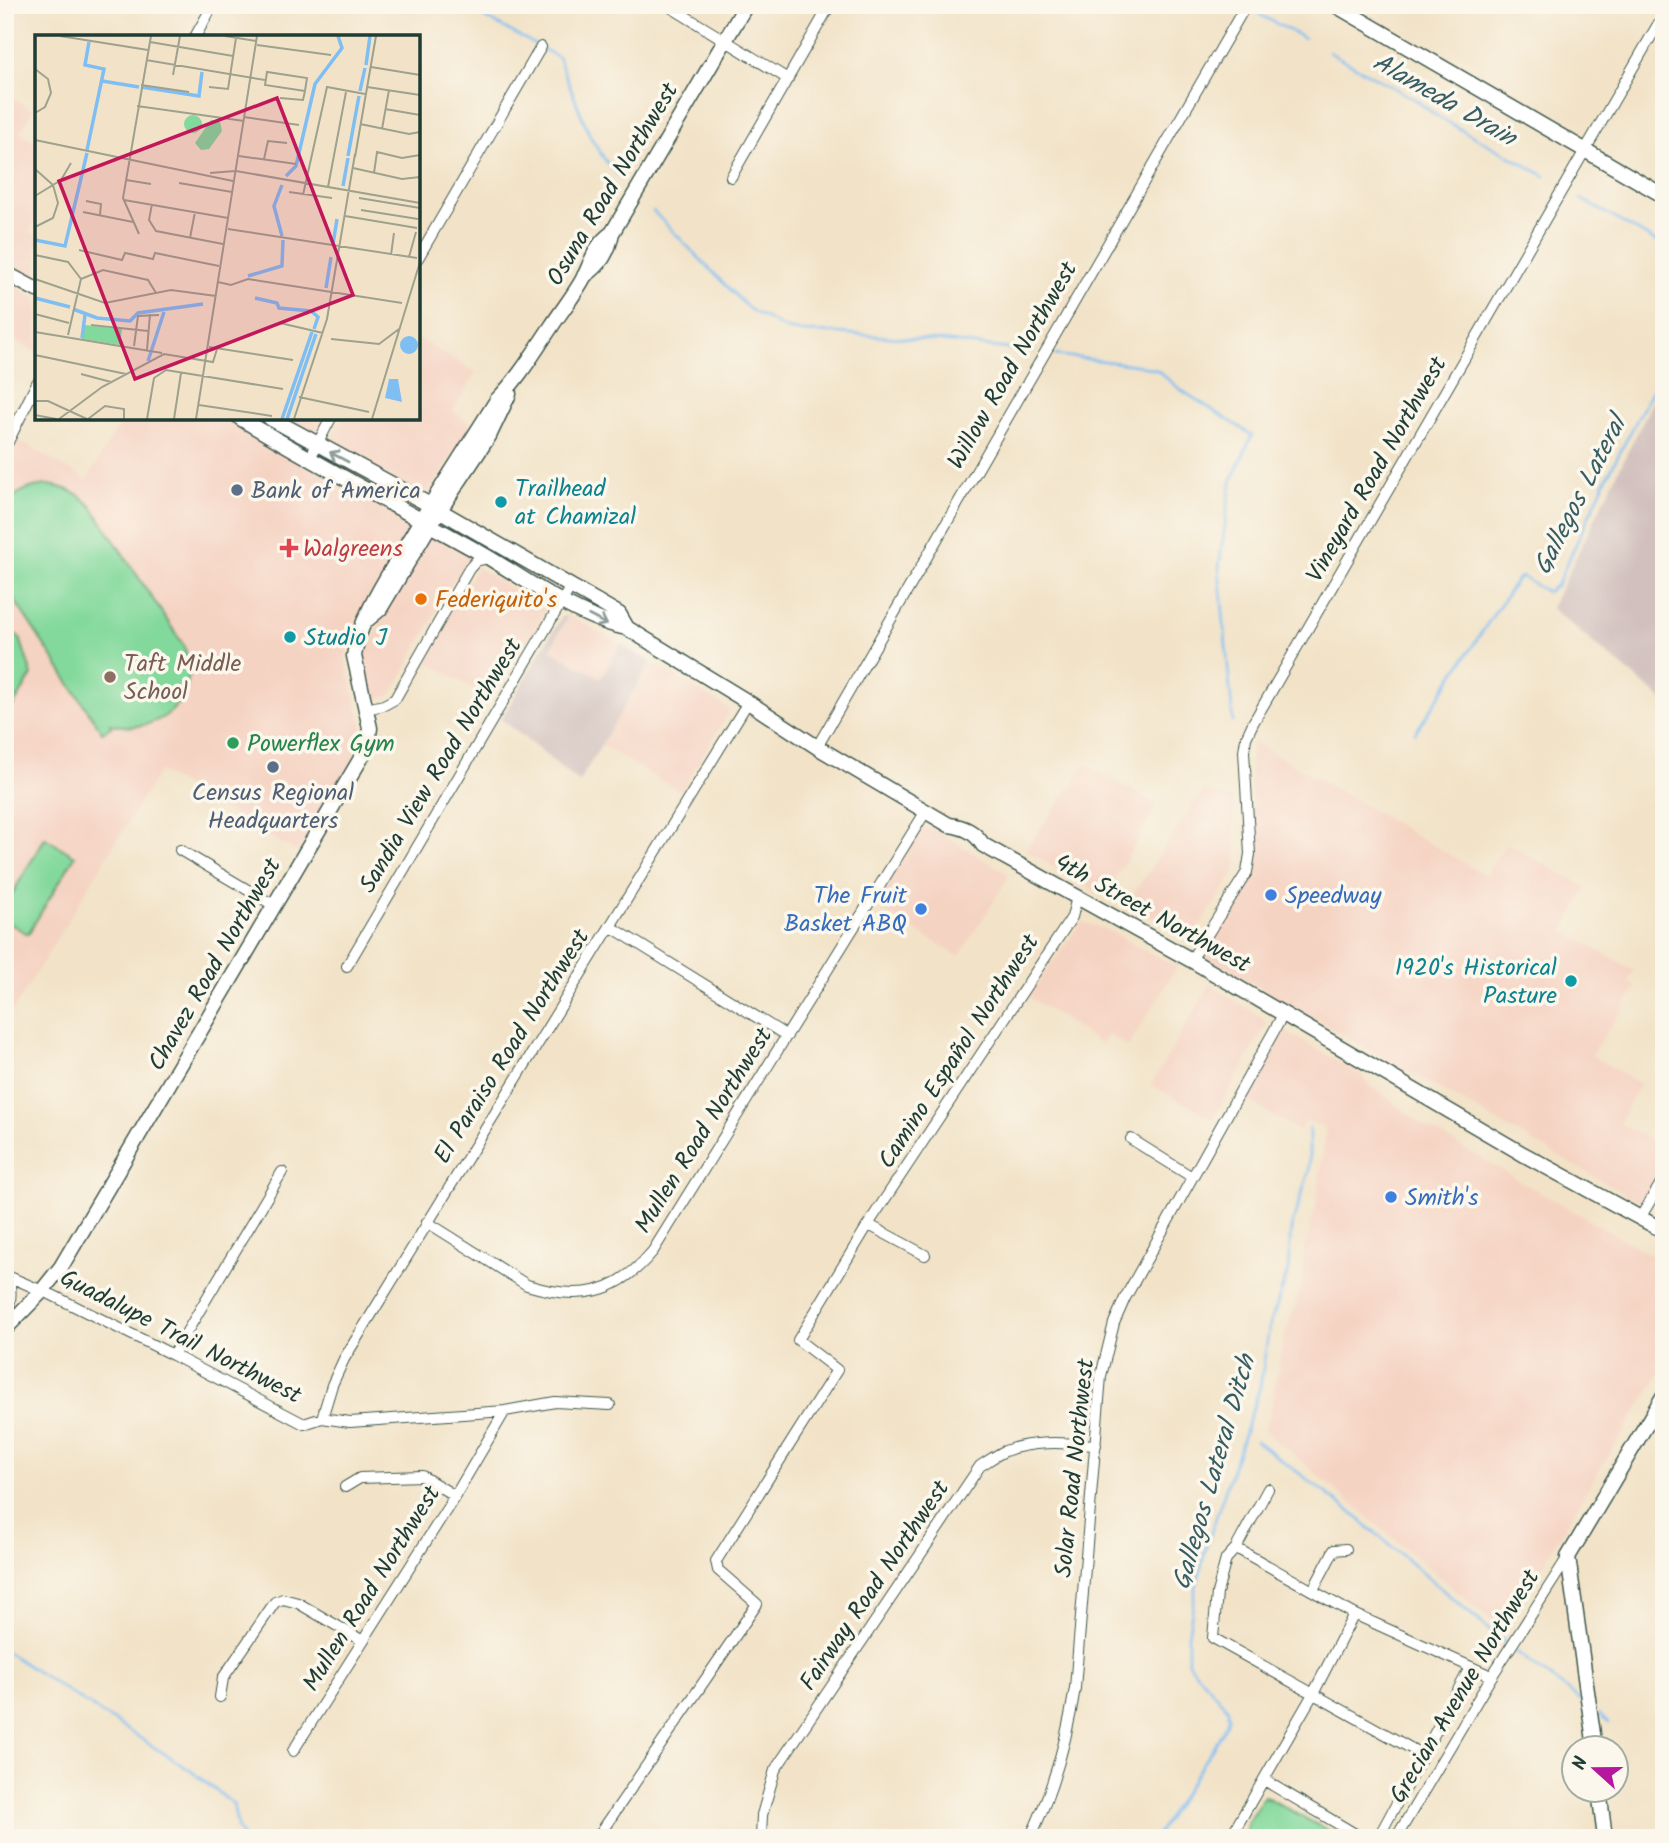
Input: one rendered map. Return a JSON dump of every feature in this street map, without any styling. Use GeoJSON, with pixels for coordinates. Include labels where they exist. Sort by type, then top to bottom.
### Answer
{"type":"FeatureCollection","features":[{"type":"Feature","properties":{"kind":"main road","name":"Osuna Road Northwest"},"geometry":{"type":"LineString","coordinates":[[366,709],[354,656],[372,603],[489,436],[513,383],[584,276],[598,267],[608,249],[612,233],[746,5]]}},
{"type":"Feature","properties":{"kind":"main road"},"geometry":{"type":"LineString","coordinates":[[1335,5],[1664,197]]}},
{"type":"Feature","properties":{"kind":"main road"},"geometry":{"type":"LineString","coordinates":[[5,273],[35,289]]}},
{"type":"Feature","properties":{"kind":"main road"},"geometry":{"type":"LineString","coordinates":[[243,420],[309,460],[539,568],[619,614],[627,628]]}},
{"type":"Feature","properties":{"kind":"main road"},"geometry":{"type":"LineString","coordinates":[[273,420],[431,516],[488,558],[607,625],[627,628],[817,747],[926,811]]}},
{"type":"Feature","properties":{"kind":"main road","name":"Chavez Road Northwest"},"geometry":{"type":"LineString","coordinates":[[5,1329],[61,1267],[367,748],[370,728],[366,709]]}},
{"type":"Feature","properties":{"kind":"main road","name":"4th Street Northwest"},"geometry":{"type":"LineString","coordinates":[[926,811],[949,825],[956,834],[972,843],[983,845],[1191,960],[1523,1154],[1664,1231]]}},
{"type":"Feature","properties":{"kind":"main road"},"geometry":{"type":"LineString","coordinates":[[1593,1734],[1568,1557],[1664,1395]]}},
{"type":"Feature","properties":{"kind":"main road"},"geometry":{"type":"LineString","coordinates":[[1601,1804],[1605,1838]]}},
{"type":"Feature","properties":{"kind":"street"},"geometry":{"type":"LineString","coordinates":[[196,35],[213,5]]}},
{"type":"Feature","properties":{"kind":"street"},"geometry":{"type":"LineString","coordinates":[[667,5],[788,79]]}},
{"type":"Feature","properties":{"kind":"street"},"geometry":{"type":"LineString","coordinates":[[731,177],[830,5]]}},
{"type":"Feature","properties":{"kind":"street","name":"Willow Road Northwest"},"geometry":{"type":"LineString","coordinates":[[817,747],[1245,5]]}},
{"type":"Feature","properties":{"kind":"street","name":"Vineyard Road Northwest"},"geometry":{"type":"LineString","coordinates":[[1191,960],[1247,872],[1250,854],[1244,751],[1253,723],[1664,14]]}},
{"type":"Feature","properties":{"kind":"street"},"geometry":{"type":"LineString","coordinates":[[420,255],[541,47]]}},
{"type":"Feature","properties":{"kind":"street"},"geometry":{"type":"LineString","coordinates":[[5,448],[35,387]]}},
{"type":"Feature","properties":{"kind":"street"},"geometry":{"type":"LineString","coordinates":[[309,460],[330,420]]}},
{"type":"Feature","properties":{"kind":"street"},"geometry":{"type":"LineString","coordinates":[[366,709],[384,705],[399,693],[464,579],[476,561],[488,558]]}},
{"type":"Feature","properties":{"kind":"street","name":"Sandia View Road Northwest"},"geometry":{"type":"LineString","coordinates":[[347,966],[571,586]]}},
{"type":"Feature","properties":{"kind":"street","name":"El Paraiso Road Northwest"},"geometry":{"type":"LineString","coordinates":[[322,1418],[332,1385],[344,1359],[748,702]]}},
{"type":"Feature","properties":{"kind":"street","name":"Mullen Road Northwest"},"geometry":{"type":"LineString","coordinates":[[427,1222],[527,1285],[542,1290],[580,1294],[602,1289],[638,1270],[653,1251],[926,811]]}},
{"type":"Feature","properties":{"kind":"street"},"geometry":{"type":"LineString","coordinates":[[180,850],[275,906]]}},
{"type":"Feature","properties":{"kind":"street","name":"Camino Español Northwest"},"geometry":{"type":"LineString","coordinates":[[597,1838],[757,1604],[718,1570],[716,1561],[837,1370],[798,1340],[869,1225],[1072,917],[1077,897]]}},
{"type":"Feature","properties":{"kind":"street"},"geometry":{"type":"LineString","coordinates":[[610,926],[787,1036]]}},
{"type":"Feature","properties":{"kind":"street","name":"Solar Road Northwest"},"geometry":{"type":"LineString","coordinates":[[1030,1838],[1057,1773],[1075,1688],[1101,1376],[1114,1323],[1125,1298],[1284,1013]]}},
{"type":"Feature","properties":{"kind":"street"},"geometry":{"type":"LineString","coordinates":[[1131,1139],[1192,1177]]}},
{"type":"Feature","properties":{"kind":"street"},"geometry":{"type":"LineString","coordinates":[[173,1355],[282,1172]]}},
{"type":"Feature","properties":{"kind":"street"},"geometry":{"type":"LineString","coordinates":[[1640,1218],[1664,1178]]}},
{"type":"Feature","properties":{"kind":"street"},"geometry":{"type":"LineString","coordinates":[[869,1225],[925,1255]]}},
{"type":"Feature","properties":{"kind":"street"},"geometry":{"type":"LineString","coordinates":[[5,1321],[12,1289],[6,1275]]}},
{"type":"Feature","properties":{"kind":"street","name":"Guadalupe Trail Northwest"},"geometry":{"type":"LineString","coordinates":[[6,1275],[173,1355],[304,1424],[322,1418],[349,1422],[505,1411],[555,1402],[610,1405]]}},
{"type":"Feature","properties":{"kind":"street","name":"Mullen Road Northwest"},"geometry":{"type":"LineString","coordinates":[[293,1751],[455,1496],[505,1411]]}},
{"type":"Feature","properties":{"kind":"street","name":"Fairway Road Northwest"},"geometry":{"type":"LineString","coordinates":[[761,1838],[762,1815],[775,1770],[980,1466],[1005,1451],[1031,1446],[1057,1442],[1096,1445]]}},
{"type":"Feature","properties":{"kind":"street"},"geometry":{"type":"LineString","coordinates":[[345,1487],[360,1478],[422,1476],[455,1496]]}},
{"type":"Feature","properties":{"kind":"street"},"geometry":{"type":"LineString","coordinates":[[1268,1489],[1236,1548],[1226,1559],[1217,1593],[1213,1638],[1423,1755]]}},
{"type":"Feature","properties":{"kind":"street"},"geometry":{"type":"LineString","coordinates":[[1236,1548],[1354,1614],[1491,1676]]}},
{"type":"Feature","properties":{"kind":"street"},"geometry":{"type":"LineString","coordinates":[[1313,1590],[1334,1550],[1346,1549]]}},
{"type":"Feature","properties":{"kind":"street","name":"Grecian Avenue Northwest"},"geometry":{"type":"LineString","coordinates":[[1396,1838],[1491,1676],[1568,1557]]}},
{"type":"Feature","properties":{"kind":"street"},"geometry":{"type":"LineString","coordinates":[[220,1697],[223,1678],[275,1602],[283,1599],[299,1603],[363,1641]]}},
{"type":"Feature","properties":{"kind":"street"},"geometry":{"type":"LineString","coordinates":[[1230,1838],[1265,1780],[1354,1614]]}},
{"type":"Feature","properties":{"kind":"street"},"geometry":{"type":"LineString","coordinates":[[1378,1838],[1470,1668]]}},
{"type":"Feature","properties":{"kind":"street"},"geometry":{"type":"LineString","coordinates":[[1265,1780],[1362,1838]]}},
{"type":"Feature","properties":{"kind":"shaded area"},"geometry":{"type":"Polygon","coordinates":[[[5,94],[34,110],[20,133],[35,143],[35,222],[30,231],[35,234],[35,279],[5,263],[5,94]]]}},
{"type":"Feature","properties":{"kind":"shaded area"},"geometry":{"type":"Polygon","coordinates":[[[5,282],[35,298],[35,352],[5,335],[5,282]]]}},
{"type":"Feature","properties":{"kind":"shaded area"},"geometry":{"type":"Polygon","coordinates":[[[420,339],[476,372],[453,411],[473,425],[431,489],[421,494],[334,448],[331,437],[341,420],[420,420],[420,339]]]}},
{"type":"Feature","properties":{"kind":"shaded area"},"geometry":{"type":"Polygon","coordinates":[[[1664,378],[1664,701],[1551,608],[1664,378]]]}},
{"type":"Feature","properties":{"kind":"shaded area"},"geometry":{"type":"Polygon","coordinates":[[[122,420],[233,420],[326,477],[403,518],[409,525],[409,533],[370,603],[354,622],[354,629],[347,641],[346,661],[363,728],[361,747],[298,853],[159,771],[5,1024],[5,477],[19,440],[87,480],[122,420]]]}},
{"type":"Feature","properties":{"kind":"shaded area"},"geometry":{"type":"Polygon","coordinates":[[[285,420],[322,420],[315,431],[310,433],[285,420]]]}},
{"type":"Feature","properties":{"kind":"shaded area"},"geometry":{"type":"Polygon","coordinates":[[[437,537],[474,556],[453,581],[394,691],[390,696],[377,698],[371,695],[367,683],[364,670],[365,652],[419,552],[429,538],[437,537]]]}},
{"type":"Feature","properties":{"kind":"shaded area"},"geometry":{"type":"Polygon","coordinates":[[[477,567],[547,609],[491,700],[422,658],[477,567]]]}},
{"type":"Feature","properties":{"kind":"shaded area"},"geometry":{"type":"Polygon","coordinates":[[[566,614],[621,644],[601,679],[551,650],[565,624],[567,617],[562,616],[566,614]]]}},
{"type":"Feature","properties":{"kind":"shaded area"},"geometry":{"type":"Polygon","coordinates":[[[562,616],[567,617],[551,650],[601,678],[621,644],[651,662],[579,782],[501,719],[562,616]]]}},
{"type":"Feature","properties":{"kind":"shaded area"},"geometry":{"type":"Polygon","coordinates":[[[651,662],[728,708],[728,714],[681,792],[601,745],[651,662]]]}},
{"type":"Feature","properties":{"kind":"shaded area"},"geometry":{"type":"Polygon","coordinates":[[[1252,741],[1485,875],[1507,843],[1587,888],[1563,931],[1634,970],[1628,981],[1637,987],[1591,1055],[1640,1084],[1619,1123],[1664,1147],[1664,1165],[1643,1202],[1210,959],[1207,948],[1253,875],[1255,864],[1250,767],[1252,741]]]}},
{"type":"Feature","properties":{"kind":"shaded area"},"geometry":{"type":"Polygon","coordinates":[[[1086,765],[1157,805],[1107,894],[1103,896],[1026,850],[1086,765]]]}},
{"type":"Feature","properties":{"kind":"shaded area"},"geometry":{"type":"Polygon","coordinates":[[[1203,791],[1233,798],[1237,864],[1233,876],[1190,940],[1132,906],[1125,906],[1203,791]]]}},
{"type":"Feature","properties":{"kind":"shaded area"},"geometry":{"type":"Polygon","coordinates":[[[926,828],[933,829],[1010,875],[959,957],[875,906],[919,832],[926,828]]]}},
{"type":"Feature","properties":{"kind":"shaded area"},"geometry":{"type":"Polygon","coordinates":[[[1084,922],[1105,929],[1177,967],[1128,1047],[1108,1035],[1102,1045],[1028,996],[1084,922]]]}},
{"type":"Feature","properties":{"kind":"shaded area"},"geometry":{"type":"Polygon","coordinates":[[[1210,984],[1267,1024],[1213,1119],[1151,1085],[1210,984]]]}},
{"type":"Feature","properties":{"kind":"shaded area"},"geometry":{"type":"Polygon","coordinates":[[[1284,1031],[1361,1074],[1371,1086],[1420,1123],[1651,1255],[1664,1258],[1664,1367],[1503,1630],[1264,1430],[1271,1409],[1283,1342],[1303,1281],[1304,1250],[1316,1205],[1326,1128],[1305,1120],[1299,1131],[1245,1099],[1284,1031]]]}},
{"type":"Feature","properties":{"kind":"green space"},"geometry":{"type":"Polygon","coordinates":[[[49,485],[73,492],[92,507],[184,646],[189,668],[182,697],[175,708],[153,722],[139,726],[110,724],[111,727],[102,732],[5,586],[5,503],[26,490],[49,485]]]}},
{"type":"Feature","properties":{"kind":"green space"},"geometry":{"type":"Polygon","coordinates":[[[5,629],[20,638],[32,675],[5,719],[5,629]]]}},
{"type":"Feature","properties":{"kind":"green space"},"geometry":{"type":"Polygon","coordinates":[[[45,838],[75,856],[28,934],[5,921],[5,906],[45,838]]]}},
{"type":"Feature","properties":{"kind":"green space"},"geometry":{"type":"Polygon","coordinates":[[[1264,1796],[1342,1838],[1244,1838],[1248,1822],[1264,1796]]]}},
{"type":"Feature","properties":{"kind":"waterway"},"geometry":{"type":"LineString","coordinates":[[462,5],[558,57],[590,136],[619,176]]}},
{"type":"Feature","properties":{"kind":"waterway","name":"Alameda Drain"},"geometry":{"type":"LineString","coordinates":[[1260,15],[1304,38]]}},
{"type":"Feature","properties":{"kind":"waterway","name":"Alameda Drain"},"geometry":{"type":"LineString","coordinates":[[1329,52],[1545,176]]}},
{"type":"Feature","properties":{"kind":"waterway","name":"Alameda Drain"},"geometry":{"type":"LineString","coordinates":[[1581,199],[1664,246]]}},
{"type":"Feature","properties":{"kind":"waterway"},"geometry":{"type":"LineString","coordinates":[[653,211],[749,309],[786,329],[941,341],[1034,352]]}},
{"type":"Feature","properties":{"kind":"waterway"},"geometry":{"type":"LineString","coordinates":[[1055,355],[1157,370],[1181,390],[1252,435],[1231,482],[1219,568],[1233,722]]}},
{"type":"Feature","properties":{"kind":"waterway","name":"Gallegos Lateral"},"geometry":{"type":"LineString","coordinates":[[1415,733],[1517,579],[1522,577],[1547,592],[1557,585],[1607,477],[1664,368]]}},
{"type":"Feature","properties":{"kind":"waterway","name":"Gallegos Lateral Ditch"},"geometry":{"type":"LineString","coordinates":[[1155,1838],[1222,1733],[1228,1719],[1228,1709],[1188,1663],[1188,1636],[1206,1547],[1260,1387],[1269,1328],[1288,1271],[1291,1228],[1309,1171],[1309,1129]]}},
{"type":"Feature","properties":{"kind":"waterway"},"geometry":{"type":"LineString","coordinates":[[1256,1441],[1347,1509],[1510,1647],[1580,1700]]}},
{"type":"Feature","properties":{"kind":"waterway"},"geometry":{"type":"LineString","coordinates":[[5,1651],[191,1771],[233,1804],[238,1830],[244,1838]]}},
{"type":"Feature","properties":{"kind":"waterway"},"geometry":{"type":"LineString","coordinates":[[1599,1714],[1609,1722]]}},
{"type":"Feature","properties":{"kind":"place","name":"Bank of America"},"geometry":{"type":"Point","coordinates":[237,490]}},
{"type":"Feature","properties":{"kind":"place","name":"Trailhead at Chamizal"},"geometry":{"type":"Point","coordinates":[501,502]}},
{"type":"Feature","properties":{"kind":"place","name":"Walgreens"},"geometry":{"type":"Point","coordinates":[289,548]}},
{"type":"Feature","properties":{"kind":"place","name":"Federiquito's"},"geometry":{"type":"Point","coordinates":[421,599]}},
{"type":"Feature","properties":{"kind":"place","name":"Studio J"},"geometry":{"type":"Point","coordinates":[290,637]}},
{"type":"Feature","properties":{"kind":"place","name":"Taft Middle School"},"geometry":{"type":"Point","coordinates":[110,677]}},
{"type":"Feature","properties":{"kind":"place","name":"Powerflex Gym"},"geometry":{"type":"Point","coordinates":[233,743]}},
{"type":"Feature","properties":{"kind":"place","name":"Census Regional Headquarters"},"geometry":{"type":"Point","coordinates":[273,767]}},
{"type":"Feature","properties":{"kind":"place","name":"Speedway"},"geometry":{"type":"Point","coordinates":[1271,895]}},
{"type":"Feature","properties":{"kind":"place","name":"The Fruit Basket ABQ"},"geometry":{"type":"Point","coordinates":[921,909]}},
{"type":"Feature","properties":{"kind":"place","name":"1920's Historical Pasture"},"geometry":{"type":"Point","coordinates":[1571,981]}},
{"type":"Feature","properties":{"kind":"place","name":"Smith's"},"geometry":{"type":"Point","coordinates":[1391,1197]}}]}
